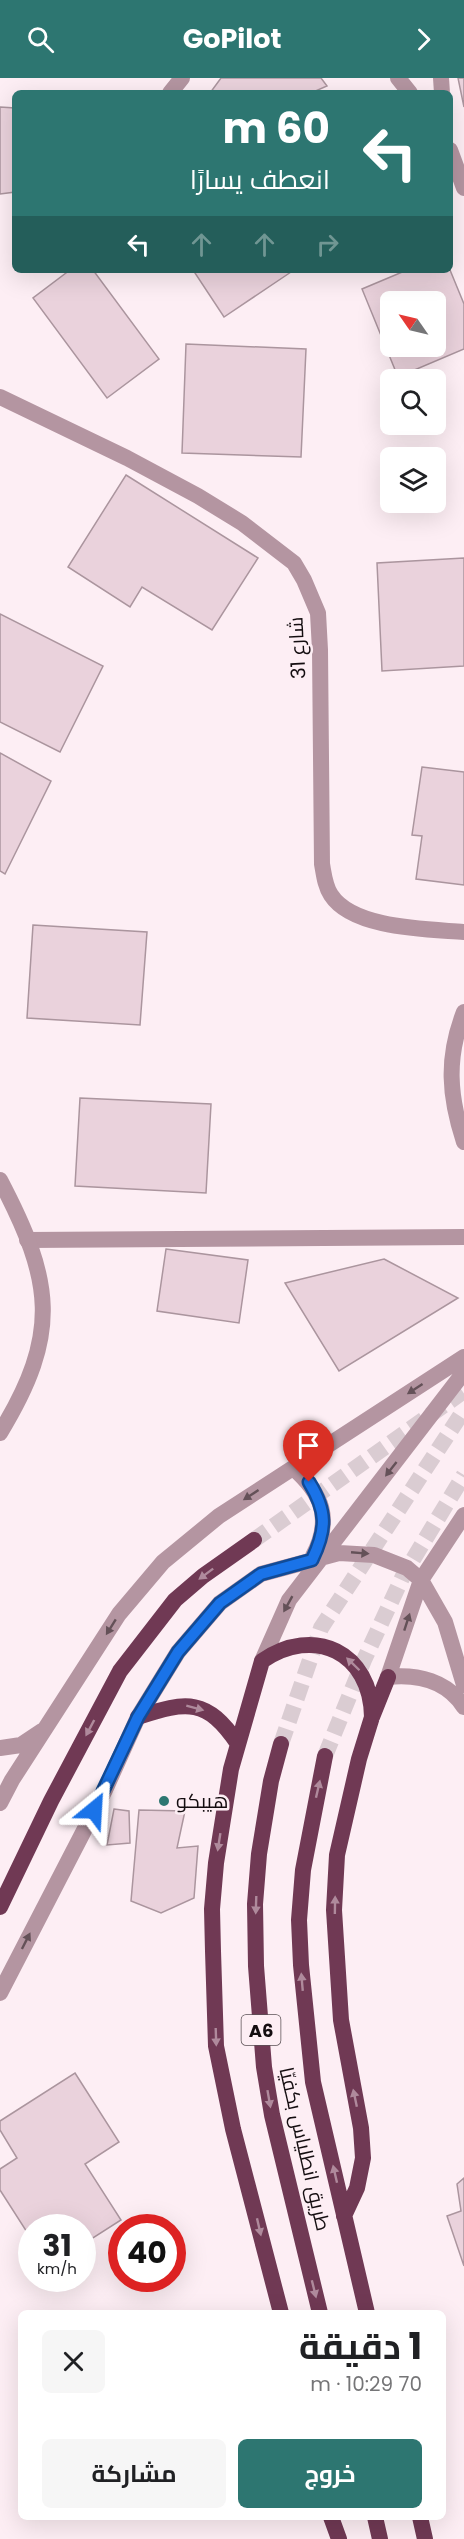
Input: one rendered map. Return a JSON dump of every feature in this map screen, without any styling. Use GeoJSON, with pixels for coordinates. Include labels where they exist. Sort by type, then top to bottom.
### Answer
{"type":"FeatureCollection","features":[{"type":"Feature","properties":{"kind":"highway"},"geometry":{"type":"LineString","coordinates":[[0,1907],[51,1802],[120,1671],[175,1600],[203,1576],[254,1540]]}},
{"type":"Feature","properties":{"kind":"highway"},"geometry":{"type":"LineString","coordinates":[[280,2310],[233,2129],[216,2046],[212,1909],[216,1863],[231,1768],[262,1661],[290,1646],[306,1644],[336,1651],[350,1660],[368,1686],[372,1701],[372,1717]]}},
{"type":"Feature","properties":{"kind":"highway"},"geometry":{"type":"LineString","coordinates":[[344,2216],[357,2188],[363,2158],[361,2128],[341,2019],[334,1910],[337,1855],[347,1806],[372,1717],[388,1677]]}},
{"type":"Feature","properties":{"kind":"highway"},"geometry":{"type":"LineString","coordinates":[[138,1717],[181,1705],[194,1706],[213,1714],[226,1725],[238,1744]]}},
{"type":"Feature","properties":{"kind":"highway","name":"طريق انطلياس بكفيّا"},"geometry":{"type":"LineString","coordinates":[[281,1744],[271,1781],[260,1854],[255,1904],[256,1966],[264,2067],[272,2115],[319,2310]]}},
{"type":"Feature","properties":{"kind":"highway","name":"A6"},"geometry":{"type":"LineString","coordinates":[[325,1756],[303,1870],[299,1920],[301,1965],[313,2082],[366,2310]]}},
{"type":"Feature","properties":{"kind":"highway"},"geometry":{"type":"LineString","coordinates":[[332,2520],[339,2539]]}},
{"type":"Feature","properties":{"kind":"highway"},"geometry":{"type":"LineString","coordinates":[[376,2520],[380,2539]]}},
{"type":"Feature","properties":{"kind":"highway"},"geometry":{"type":"LineString","coordinates":[[421,2520],[425,2539]]}},
{"type":"Feature","properties":{"kind":"street"},"geometry":{"type":"LineString","coordinates":[[172,90],[182,78]]}},
{"type":"Feature","properties":{"kind":"street"},"geometry":{"type":"LineString","coordinates":[[398,78],[408,90]]}},
{"type":"Feature","properties":{"kind":"street"},"geometry":{"type":"LineString","coordinates":[[453,158],[464,188]]}},
{"type":"Feature","properties":{"kind":"street","name":"شارع 31"},"geometry":{"type":"LineString","coordinates":[[0,397],[127,458],[198,496],[242,523],[294,563],[318,613],[322,864],[326,886],[332,898],[360,917],[384,923],[464,932]]}},
{"type":"Feature","properties":{"kind":"street"},"geometry":{"type":"LineString","coordinates":[[464,1012],[459,1025],[451,1068],[453,1110],[464,1142]]}},
{"type":"Feature","properties":{"kind":"street"},"geometry":{"type":"LineString","coordinates":[[0,1180],[20,1219],[37,1267],[44,1300],[43,1331],[32,1374],[0,1433]]}},
{"type":"Feature","properties":{"kind":"street"},"geometry":{"type":"LineString","coordinates":[[27,1240],[464,1237]]}},
{"type":"Feature","properties":{"kind":"street"},"geometry":{"type":"LineString","coordinates":[[0,1803],[12,1780],[119,1614],[163,1562],[219,1516],[464,1357]]}},
{"type":"Feature","properties":{"kind":"street"},"geometry":{"type":"LineString","coordinates":[[262,1661],[289,1600],[316,1558],[409,1446],[464,1372]]}},
{"type":"Feature","properties":{"kind":"street"},"geometry":{"type":"LineString","coordinates":[[293,1468],[309,1482],[320,1499],[324,1520],[316,1558]]}},
{"type":"Feature","properties":{"kind":"street"},"geometry":{"type":"LineString","coordinates":[[464,1515],[421,1580],[388,1677],[408,1676],[427,1679],[445,1688],[464,1707]]}},
{"type":"Feature","properties":{"kind":"street"},"geometry":{"type":"LineString","coordinates":[[0,1993],[105,1790],[138,1717],[178,1652],[220,1603],[261,1574],[339,1553],[374,1555],[407,1568],[421,1580],[445,1622],[464,1685]]}},
{"type":"Feature","properties":{"kind":"street"},"geometry":{"type":"LineString","coordinates":[[0,1748],[21,1744],[38,1736],[51,1722]]}},
{"type":"Feature","properties":{"kind":"building"},"geometry":{"type":"Polygon","coordinates":[[[221,78],[321,78],[327,86],[318,90],[212,90],[221,78]]]}},
{"type":"Feature","properties":{"kind":"building"},"geometry":{"type":"Polygon","coordinates":[[[458,78],[464,78],[464,107],[458,78]]]}},
{"type":"Feature","properties":{"kind":"building"},"geometry":{"type":"Polygon","coordinates":[[[0,107],[12,108],[12,192],[0,194],[0,107]]]}},
{"type":"Feature","properties":{"kind":"building"},"geometry":{"type":"Polygon","coordinates":[[[66,273],[95,273],[159,359],[107,398],[33,298],[66,273]]]}},
{"type":"Feature","properties":{"kind":"building"},"geometry":{"type":"Polygon","coordinates":[[[195,273],[290,273],[224,317],[195,273]]]}},
{"type":"Feature","properties":{"kind":"building"},"geometry":{"type":"Polygon","coordinates":[[[400,273],[451,273],[464,304],[464,349],[446,357],[446,291],[380,291],[380,333],[362,289],[400,273]]]}},
{"type":"Feature","properties":{"kind":"building"},"geometry":{"type":"Polygon","coordinates":[[[186,344],[306,349],[301,457],[182,453],[186,344]]]}},
{"type":"Feature","properties":{"kind":"building"},"geometry":{"type":"Polygon","coordinates":[[[390,357],[445,357],[417,369],[395,369],[390,357]]]}},
{"type":"Feature","properties":{"kind":"building"},"geometry":{"type":"Polygon","coordinates":[[[126,475],[258,558],[212,630],[142,587],[130,607],[68,567],[126,475]]]}},
{"type":"Feature","properties":{"kind":"building"},"geometry":{"type":"Polygon","coordinates":[[[464,558],[464,666],[382,671],[377,563],[464,558]]]}},
{"type":"Feature","properties":{"kind":"building"},"geometry":{"type":"Polygon","coordinates":[[[0,614],[103,666],[60,752],[0,722],[0,614]]]}},
{"type":"Feature","properties":{"kind":"building"},"geometry":{"type":"Polygon","coordinates":[[[0,753],[51,781],[5,874],[0,871],[0,753]]]}},
{"type":"Feature","properties":{"kind":"building"},"geometry":{"type":"Polygon","coordinates":[[[422,767],[464,772],[464,885],[416,879],[422,836],[412,835],[422,767]]]}},
{"type":"Feature","properties":{"kind":"building"},"geometry":{"type":"Polygon","coordinates":[[[33,925],[147,932],[140,1025],[27,1018],[33,925]]]}},
{"type":"Feature","properties":{"kind":"building"},"geometry":{"type":"Polygon","coordinates":[[[80,1098],[211,1104],[206,1193],[75,1186],[80,1098]]]}},
{"type":"Feature","properties":{"kind":"building"},"geometry":{"type":"Polygon","coordinates":[[[166,1249],[248,1260],[239,1323],[157,1311],[166,1249]]]}},
{"type":"Feature","properties":{"kind":"building"},"geometry":{"type":"Polygon","coordinates":[[[384,1259],[458,1298],[339,1371],[285,1283],[384,1259]]]}},
{"type":"Feature","properties":{"kind":"building"},"geometry":{"type":"Polygon","coordinates":[[[114,1809],[129,1811],[130,1843],[107,1845],[114,1809]]]}},
{"type":"Feature","properties":{"kind":"building"},"geometry":{"type":"Polygon","coordinates":[[[139,1810],[185,1811],[177,1848],[198,1846],[194,1898],[161,1913],[131,1901],[139,1810]]]}},
{"type":"Feature","properties":{"kind":"building"},"geometry":{"type":"Polygon","coordinates":[[[75,2073],[119,2142],[85,2164],[117,2214],[108,2214],[108,2228],[96,2236],[96,2214],[18,2214],[18,2218],[0,2190],[0,2169],[17,2158],[0,2130],[0,2121],[75,2073]]]}},
{"type":"Feature","properties":{"kind":"building"},"geometry":{"type":"Polygon","coordinates":[[[464,2178],[464,2266],[447,2216],[461,2211],[457,2184],[464,2178]]]}},
{"type":"Feature","properties":{"kind":"tunnel"},"geometry":{"type":"LineString","coordinates":[[254,1540],[464,1391]]}},
{"type":"Feature","properties":{"kind":"tunnel"},"geometry":{"type":"LineString","coordinates":[[281,1744],[321,1628],[464,1410]]}},
{"type":"Feature","properties":{"kind":"tunnel"},"geometry":{"type":"LineString","coordinates":[[325,1756],[364,1660],[403,1576],[464,1475]]}},
{"type":"Feature","properties":{"kind":"place","name":"هيبكو"},"geometry":{"type":"Point","coordinates":[164,1801]}},
{"type":"Feature","properties":{"kind":"route"},"geometry":{"type":"LineString","coordinates":[[94,1810],[138,1717],[178,1652],[220,1603],[261,1574],[312,1560],[321,1541],[324,1520],[320,1499],[309,1482]]}}]}
